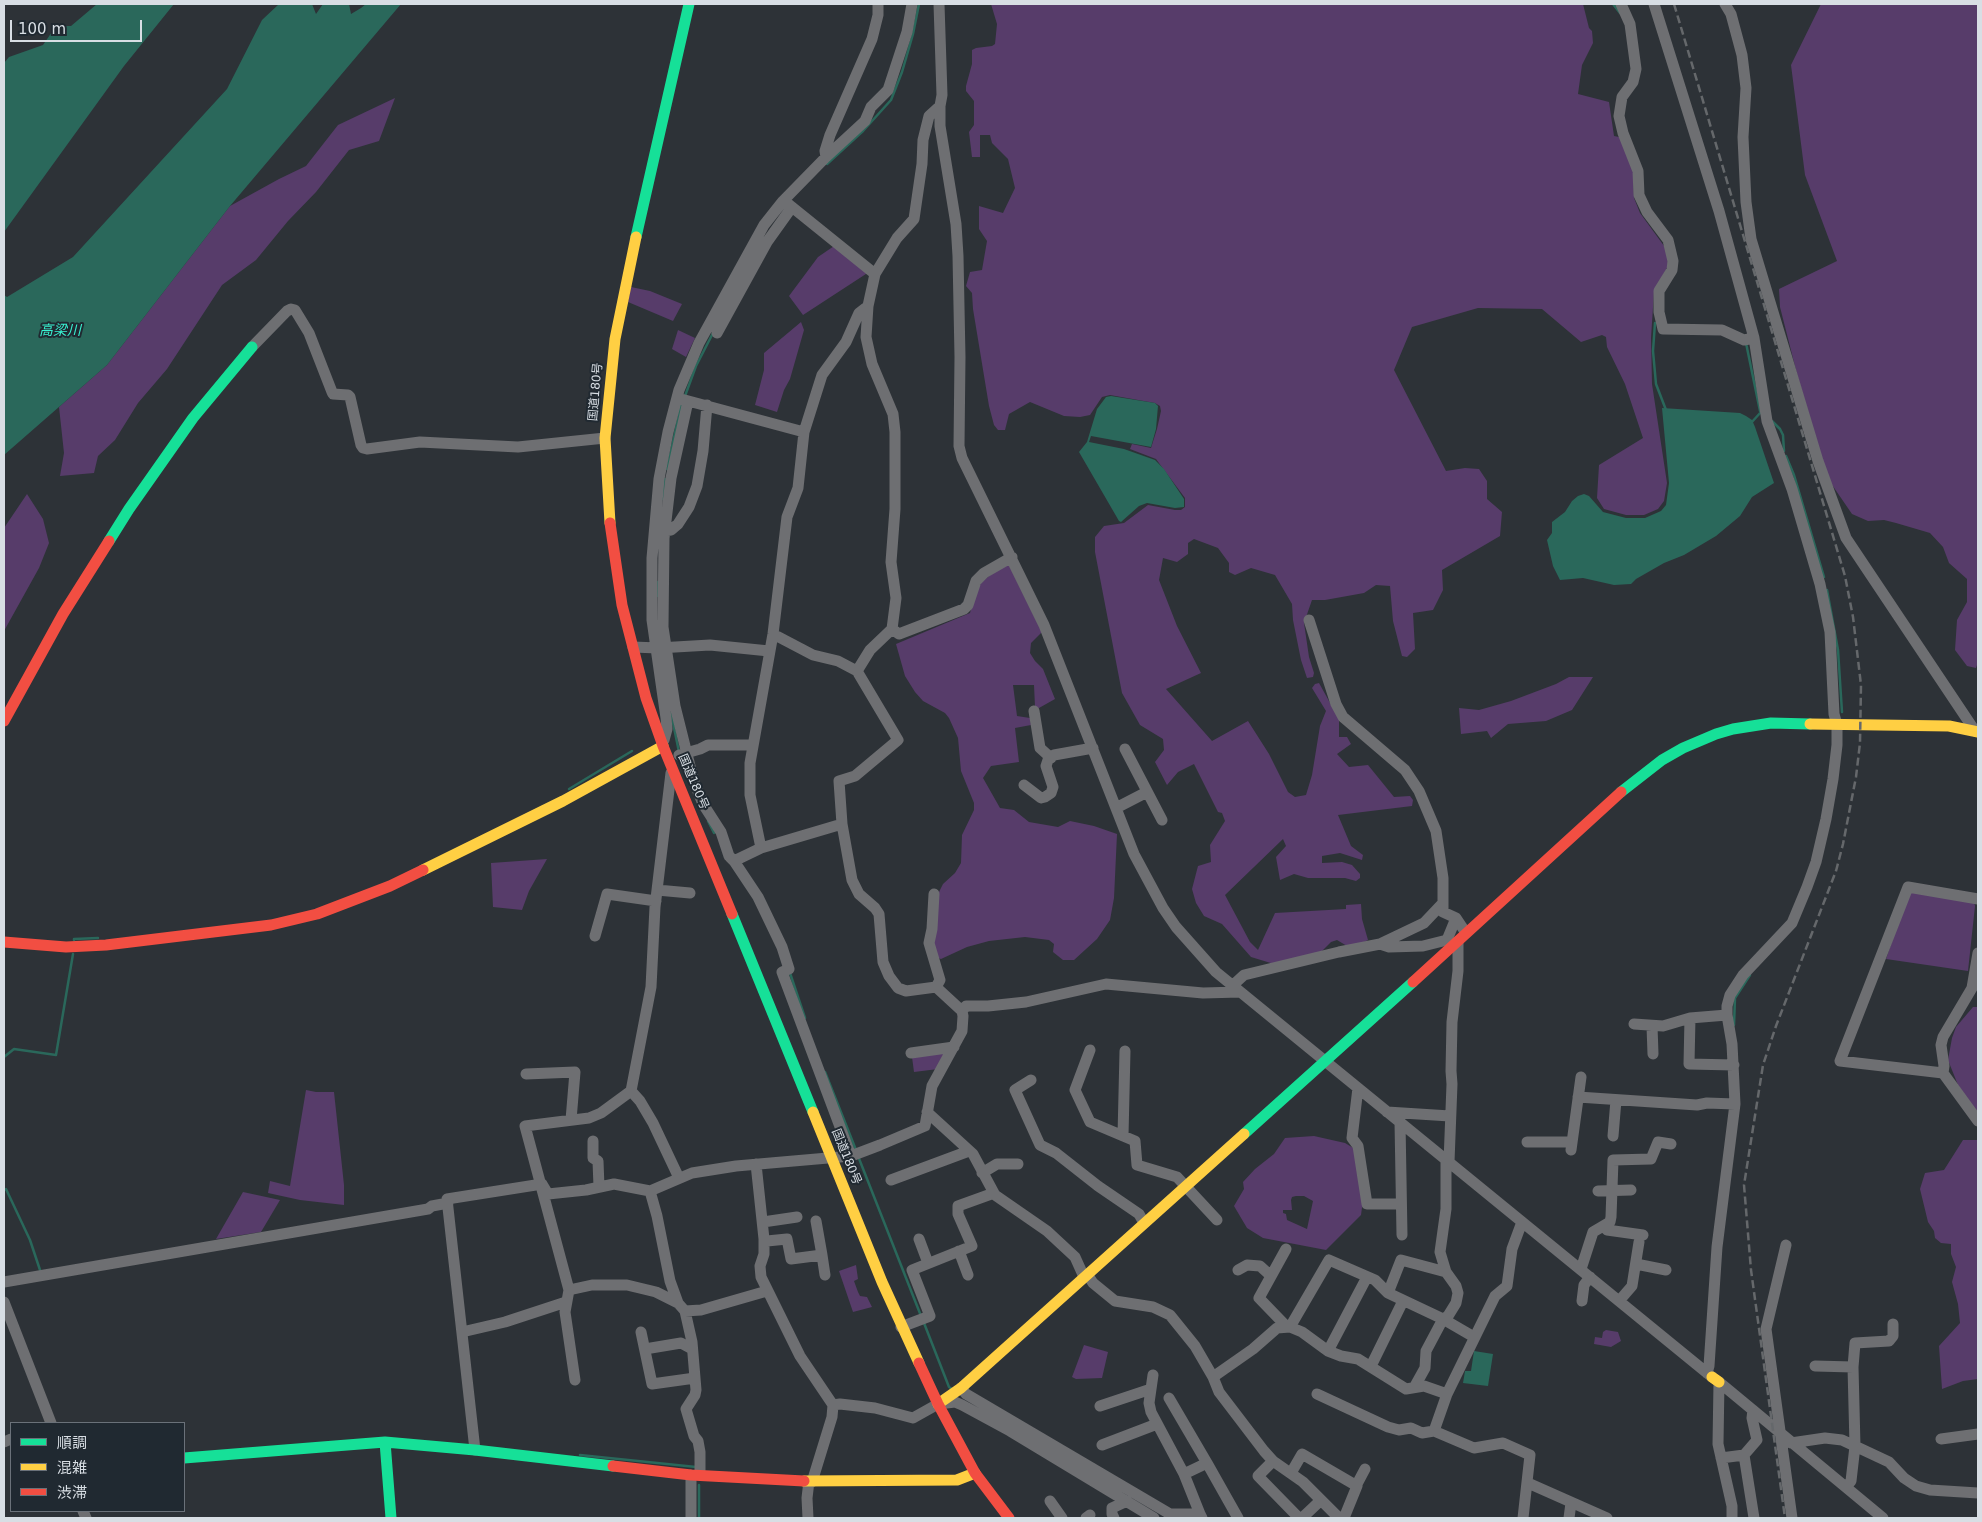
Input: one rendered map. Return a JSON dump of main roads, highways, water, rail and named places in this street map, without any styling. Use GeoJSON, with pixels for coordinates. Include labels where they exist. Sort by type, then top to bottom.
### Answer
{"type":"FeatureCollection","features":[{"type":"Feature","properties":{"kind":"main road","name":"国道180号"},"geometry":{"type":"LineString","coordinates":[[690,4],[661,122],[617,320],[605,438],[609,515],[616,570],[646,698],[663,746],[677,758],[710,861],[901,1327],[938,1404],[975,1473],[1009,1518]]}},
{"type":"Feature","properties":{"kind":"main road"},"geometry":{"type":"LineString","coordinates":[[4,721],[63,614],[129,509],[193,418],[252,347]]}},
{"type":"Feature","properties":{"kind":"main road"},"geometry":{"type":"LineString","coordinates":[[938,1404],[957,1391],[1458,942],[1627,787],[1662,760],[1683,748],[1716,734],[1755,725],[1788,722],[1837,725],[1949,726],[1977,731]]}},
{"type":"Feature","properties":{"kind":"main road"},"geometry":{"type":"LineString","coordinates":[[4,942],[66,947],[106,945],[271,925],[317,914],[390,886],[466,850],[549,808],[663,746]]}},
{"type":"Feature","properties":{"kind":"main road"},"geometry":{"type":"LineString","coordinates":[[185,1458],[385,1442],[475,1450],[695,1475],[810,1481],[957,1480],[975,1473]]}},
{"type":"Feature","properties":{"kind":"main road"},"geometry":{"type":"LineString","coordinates":[[385,1442],[391,1518]]}},
{"type":"Feature","properties":{"kind":"water"},"geometry":{"type":"Polygon","coordinates":[[[97,4],[174,4],[124,66],[4,232],[4,63],[9,57],[43,45],[56,26],[71,26],[97,4]]]}},
{"type":"Feature","properties":{"kind":"water","name":"高梁川"},"geometry":{"type":"Polygon","coordinates":[[[279,4],[312,4],[316,14],[323,4],[349,4],[351,14],[366,4],[401,4],[230,206],[107,365],[4,455],[4,295],[7,297],[73,257],[227,89],[262,20],[279,4]]]}},
{"type":"Feature","properties":{"kind":"water"},"geometry":{"type":"Polygon","coordinates":[[[1111,396],[1155,403],[1158,406],[1156,429],[1151,447],[1091,436],[1089,442],[1124,449],[1155,460],[1164,469],[1184,499],[1184,507],[1175,508],[1147,503],[1139,506],[1121,522],[1119,521],[1079,452],[1087,442],[1097,409],[1106,397],[1111,396]]]}},
{"type":"Feature","properties":{"kind":"water"},"geometry":{"type":"Polygon","coordinates":[[[1662,408],[1740,413],[1752,420],[1774,483],[1752,497],[1740,516],[1716,536],[1684,555],[1664,563],[1636,579],[1631,584],[1614,585],[1583,578],[1560,580],[1553,566],[1547,540],[1552,533],[1552,522],[1565,512],[1572,501],[1578,496],[1584,494],[1589,496],[1603,512],[1626,518],[1645,518],[1661,511],[1666,505],[1669,483],[1662,408]]]}},
{"type":"Feature","properties":{"kind":"water"},"geometry":{"type":"Polygon","coordinates":[[[1474,1351],[1493,1354],[1488,1386],[1463,1383],[1465,1371],[1471,1371],[1474,1351]]]}},
{"type":"Feature","properties":{"kind":"waterway"},"geometry":{"type":"LineString","coordinates":[[827,164],[863,131],[891,100],[902,72],[919,4]]}},
{"type":"Feature","properties":{"kind":"waterway"},"geometry":{"type":"LineString","coordinates":[[1613,4],[1620,13]]}},
{"type":"Feature","properties":{"kind":"waterway"},"geometry":{"type":"LineString","coordinates":[[1655,323],[1653,351],[1656,384],[1666,410]]}},
{"type":"Feature","properties":{"kind":"waterway"},"geometry":{"type":"LineString","coordinates":[[685,396],[696,366],[713,333]]}},
{"type":"Feature","properties":{"kind":"waterway"},"geometry":{"type":"LineString","coordinates":[[1746,343],[1760,411]]}},
{"type":"Feature","properties":{"kind":"waterway"},"geometry":{"type":"LineString","coordinates":[[667,469],[681,406]]}},
{"type":"Feature","properties":{"kind":"waterway"},"geometry":{"type":"LineString","coordinates":[[1751,423],[1761,412]]}},
{"type":"Feature","properties":{"kind":"waterway"},"geometry":{"type":"LineString","coordinates":[[1772,421],[1783,435],[1784,451]]}},
{"type":"Feature","properties":{"kind":"waterway"},"geometry":{"type":"LineString","coordinates":[[1786,456],[1794,475],[1824,577]]}},
{"type":"Feature","properties":{"kind":"waterway"},"geometry":{"type":"LineString","coordinates":[[663,499],[665,479]]}},
{"type":"Feature","properties":{"kind":"waterway"},"geometry":{"type":"LineString","coordinates":[[658,582],[658,596]]}},
{"type":"Feature","properties":{"kind":"waterway"},"geometry":{"type":"LineString","coordinates":[[1827,590],[1838,650],[1842,712]]}},
{"type":"Feature","properties":{"kind":"waterway"},"geometry":{"type":"LineString","coordinates":[[671,713],[679,752]]}},
{"type":"Feature","properties":{"kind":"waterway"},"geometry":{"type":"LineString","coordinates":[[569,789],[632,751]]}},
{"type":"Feature","properties":{"kind":"waterway"},"geometry":{"type":"LineString","coordinates":[[708,821],[714,833]]}},
{"type":"Feature","properties":{"kind":"waterway"},"geometry":{"type":"LineString","coordinates":[[74,940],[98,938]]}},
{"type":"Feature","properties":{"kind":"waterway"},"geometry":{"type":"LineString","coordinates":[[4,1057],[14,1049],[56,1055],[73,954]]}},
{"type":"Feature","properties":{"kind":"waterway"},"geometry":{"type":"LineString","coordinates":[[790,973],[805,1018]]}},
{"type":"Feature","properties":{"kind":"waterway"},"geometry":{"type":"LineString","coordinates":[[1734,1025],[1735,998],[1750,975]]}},
{"type":"Feature","properties":{"kind":"waterway"},"geometry":{"type":"LineString","coordinates":[[825,1072],[856,1150]]}},
{"type":"Feature","properties":{"kind":"waterway"},"geometry":{"type":"LineString","coordinates":[[858,1156],[921,1316]]}},
{"type":"Feature","properties":{"kind":"waterway"},"geometry":{"type":"LineString","coordinates":[[4,1190],[6,1189],[30,1240],[40,1270]]}},
{"type":"Feature","properties":{"kind":"waterway"},"geometry":{"type":"LineString","coordinates":[[924,1323],[949,1387],[952,1389]]}},
{"type":"Feature","properties":{"kind":"waterway"},"geometry":{"type":"LineString","coordinates":[[580,1455],[696,1467]]}},
{"type":"Feature","properties":{"kind":"waterway"},"geometry":{"type":"LineString","coordinates":[[699,1485],[699,1518]]}},
{"type":"Feature","properties":{"kind":"railway"},"geometry":{"type":"LineString","coordinates":[[1674,4],[1845,576],[1853,617],[1861,685],[1860,743],[1856,777],[1843,844],[1836,871],[1776,1026],[1763,1065],[1744,1185],[1751,1270],[1785,1518]]}}]}
